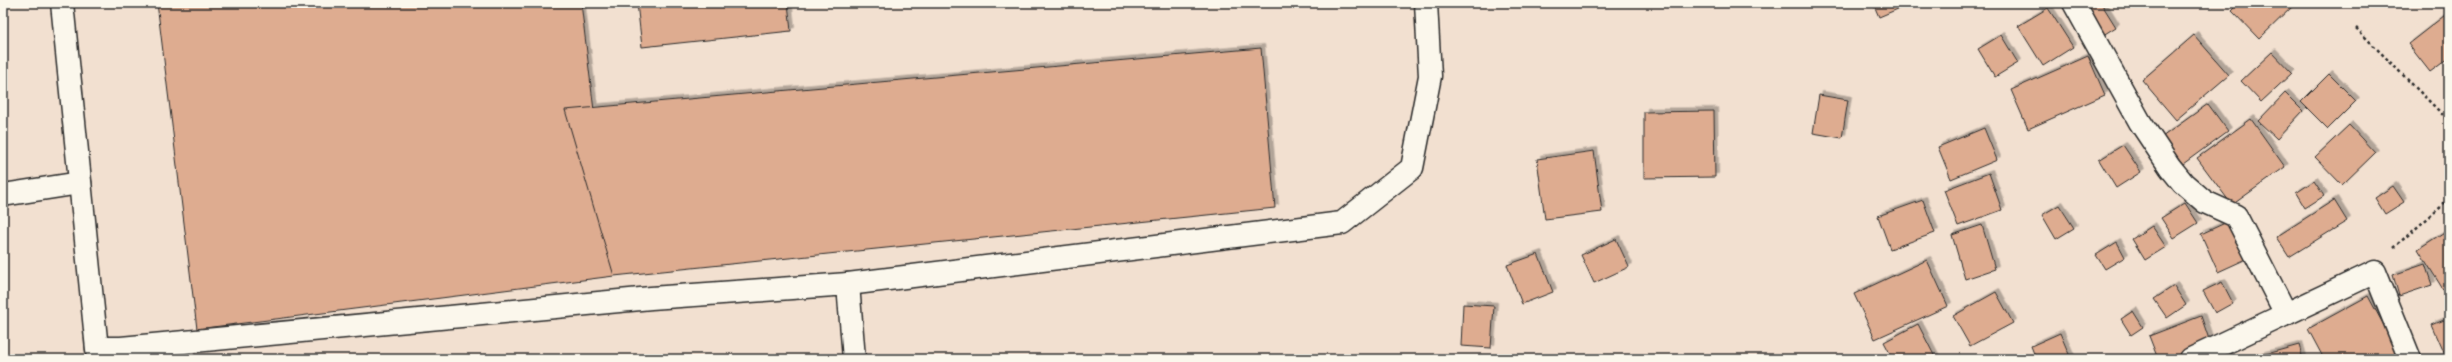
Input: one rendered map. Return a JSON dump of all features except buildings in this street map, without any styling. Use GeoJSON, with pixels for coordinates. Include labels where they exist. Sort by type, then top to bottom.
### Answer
{"type":"FeatureCollection","features":[{"type":"Feature","properties":{"kind":"street"},"geometry":{"type":"LineString","coordinates":[[62,3],[98,354],[129,347],[651,298],[848,284],[1342,223],[1412,168],[1430,76],[1426,3]]}},
{"type":"Feature","properties":{"kind":"street"},"geometry":{"type":"LineString","coordinates":[[2074,3],[2140,122],[2170,167],[2183,183],[2205,202],[2236,216],[2286,314]]}},
{"type":"Feature","properties":{"kind":"street"},"geometry":{"type":"LineString","coordinates":[[3,195],[80,183]]}},
{"type":"Feature","properties":{"kind":"street"},"geometry":{"type":"LineString","coordinates":[[2191,359],[2375,272],[2410,359]]}},
{"type":"Feature","properties":{"kind":"street"},"geometry":{"type":"LineString","coordinates":[[848,284],[854,359]]}},
{"type":"Feature","properties":{"kind":"path"},"geometry":{"type":"LineString","coordinates":[[2356,28],[2449,121]]}},
{"type":"Feature","properties":{"kind":"path"},"geometry":{"type":"LineString","coordinates":[[2375,272],[2387,261],[2393,248],[2449,200]]}}]}
